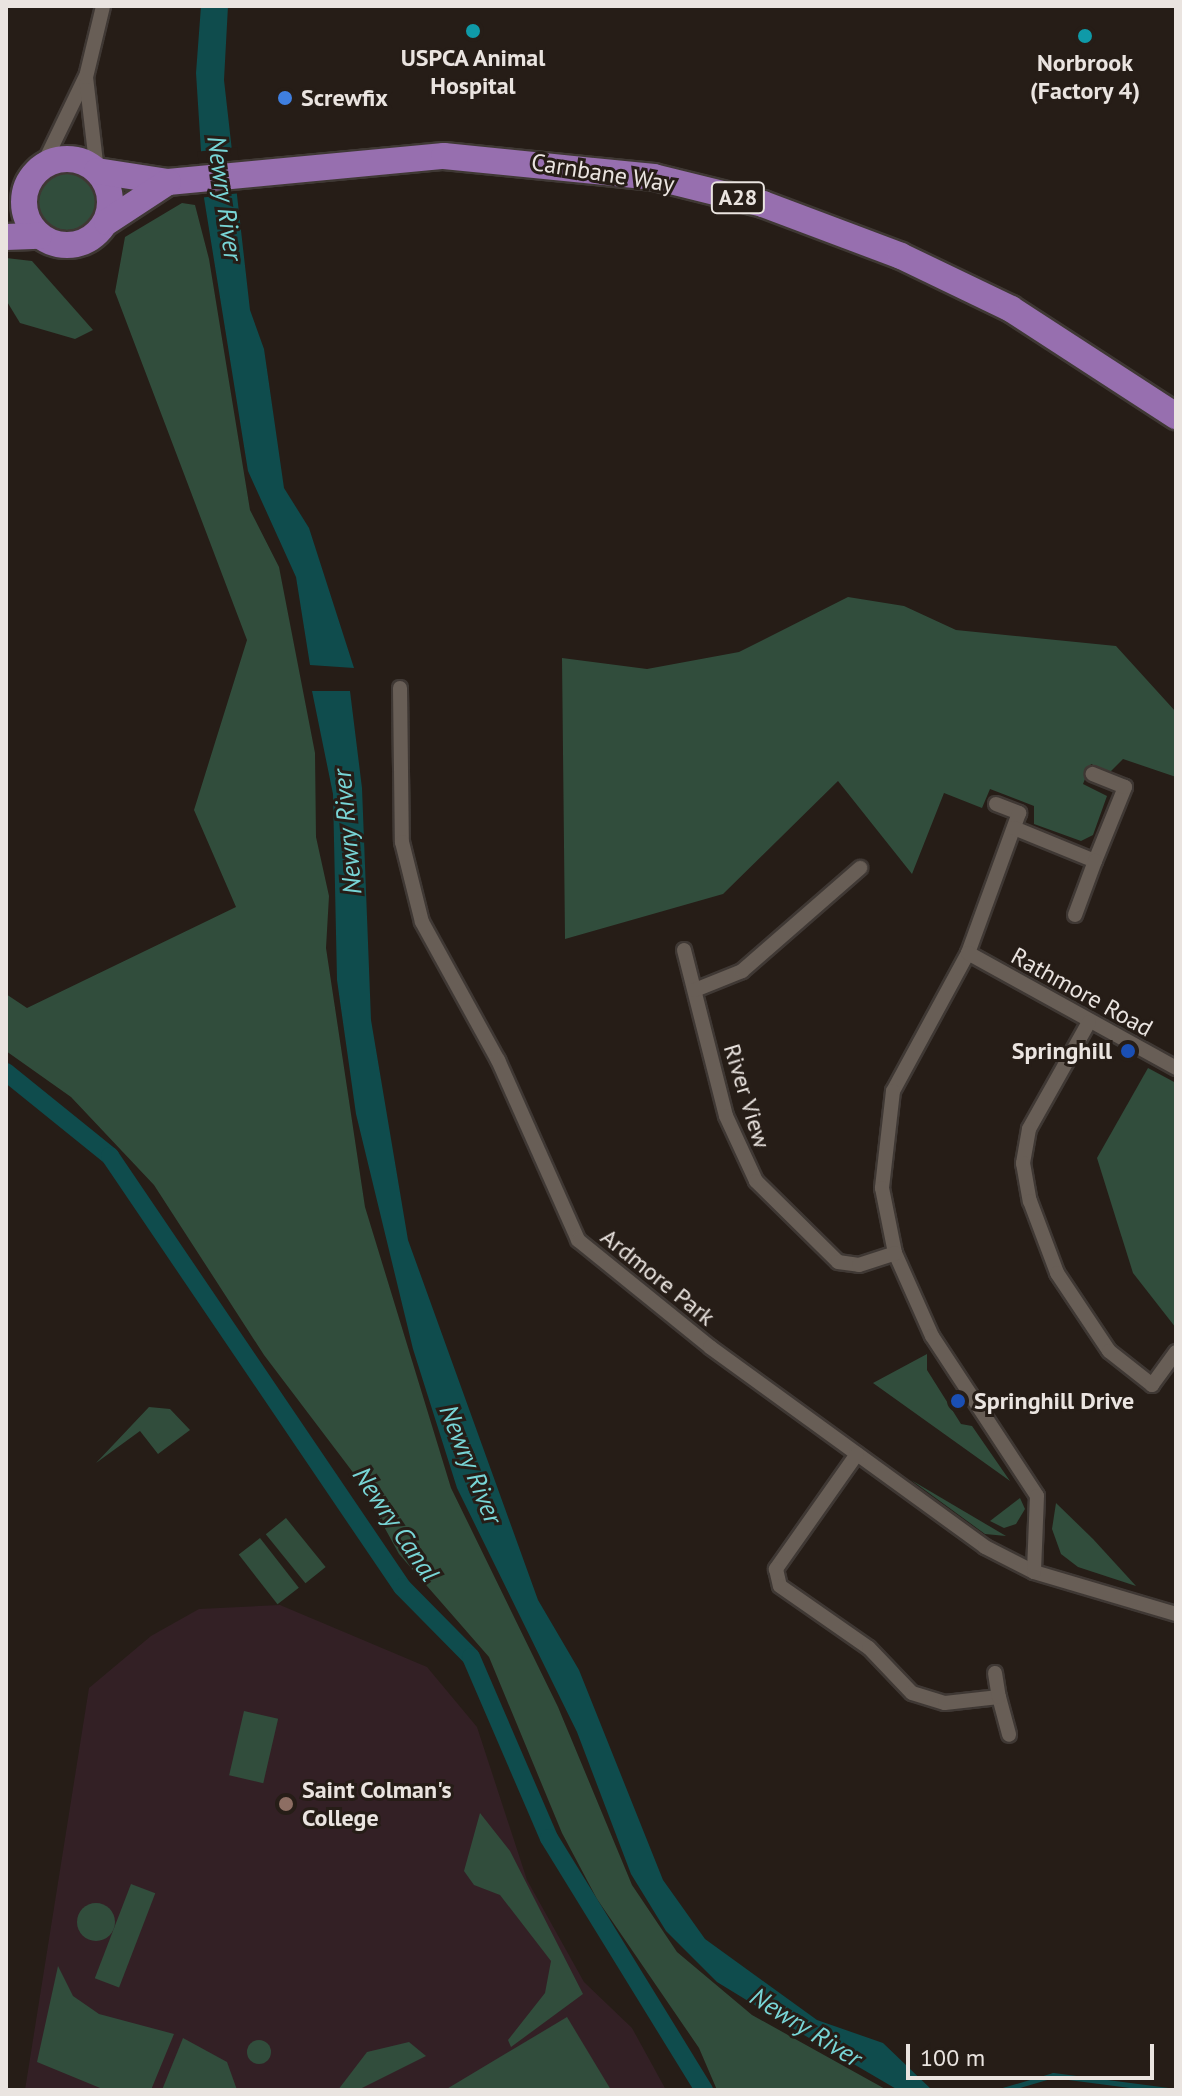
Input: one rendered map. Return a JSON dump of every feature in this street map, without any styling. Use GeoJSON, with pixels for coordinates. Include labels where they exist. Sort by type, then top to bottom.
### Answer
{"type":"FeatureCollection","features":[{"type":"Feature","properties":{"kind":"highway","name":"Carnbane Way"},"geometry":{"type":"LineString","coordinates":[[178,180],[250,169],[483,157],[654,177],[763,204],[976,290],[1176,416]]}},
{"type":"Feature","properties":{"kind":"highway"},"geometry":{"type":"LineString","coordinates":[[6,205],[34,178],[76,160],[97,171],[178,180]]}},
{"type":"Feature","properties":{"kind":"highway"},"geometry":{"type":"LineString","coordinates":[[97,171],[110,194],[107,222]]}},
{"type":"Feature","properties":{"kind":"highway"},"geometry":{"type":"LineString","coordinates":[[34,178],[25,214],[39,236]]}},
{"type":"Feature","properties":{"kind":"highway"},"geometry":{"type":"LineString","coordinates":[[6,237],[39,236],[76,245],[107,222],[178,180]]}},
{"type":"Feature","properties":{"kind":"street"},"geometry":{"type":"LineString","coordinates":[[34,178],[86,77],[103,6]]}},
{"type":"Feature","properties":{"kind":"street"},"geometry":{"type":"LineString","coordinates":[[86,77],[97,171]]}},
{"type":"Feature","properties":{"kind":"street","name":"Ardmore Park"},"geometry":{"type":"LineString","coordinates":[[400,688],[402,842],[422,922],[498,1060],[578,1240],[857,1454],[985,1547],[1034,1572],[1176,1614]]}},
{"type":"Feature","properties":{"kind":"street"},"geometry":{"type":"LineString","coordinates":[[1075,915],[1125,787],[1092,774]]}},
{"type":"Feature","properties":{"kind":"street"},"geometry":{"type":"LineString","coordinates":[[996,804],[1019,813],[968,953],[908,1056],[883,1126],[882,1188],[895,1253],[932,1336],[1032,1483],[1040,1506],[1034,1572]]}},
{"type":"Feature","properties":{"kind":"street"},"geometry":{"type":"LineString","coordinates":[[1014,828],[1095,861]]}},
{"type":"Feature","properties":{"kind":"street"},"geometry":{"type":"LineString","coordinates":[[695,990],[742,971],[860,868]]}},
{"type":"Feature","properties":{"kind":"street","name":"River View"},"geometry":{"type":"LineString","coordinates":[[684,950],[726,1116],[756,1181],[838,1262],[859,1265],[895,1253]]}},
{"type":"Feature","properties":{"kind":"street","name":"Rathmore Road"},"geometry":{"type":"LineString","coordinates":[[968,953],[1176,1068]]}},
{"type":"Feature","properties":{"kind":"street"},"geometry":{"type":"LineString","coordinates":[[1089,1022],[1029,1129],[1023,1163],[1030,1201],[1057,1273],[1109,1351],[1152,1385],[1176,1352]]}},
{"type":"Feature","properties":{"kind":"street"},"geometry":{"type":"LineString","coordinates":[[857,1454],[776,1569],[780,1586],[869,1648],[912,1693],[945,1703],[999,1697]]}},
{"type":"Feature","properties":{"kind":"street"},"geometry":{"type":"LineString","coordinates":[[995,1673],[1009,1735]]}},
{"type":"Feature","properties":{"kind":"shaded area","name":"Saint Colman's College"},"geometry":{"type":"Polygon","coordinates":[[[280,1605],[427,1667],[477,1727],[527,1880],[584,1982],[632,2028],[666,2090],[25,2090],[89,1688],[151,1636],[199,1609],[280,1605]]]}},
{"type":"Feature","properties":{"kind":"green space"},"geometry":{"type":"Polygon","coordinates":[[[67,170],[79,172],[88,179],[95,188],[95,212],[88,221],[79,228],[67,230],[55,228],[46,221],[39,212],[37,200],[39,188],[46,179],[55,172],[67,170]]]}},
{"type":"Feature","properties":{"kind":"green space"},"geometry":{"type":"Polygon","coordinates":[[[182,203],[195,205],[209,259],[250,510],[279,567],[315,753],[316,837],[329,896],[326,948],[365,1207],[451,1488],[558,1707],[632,1885],[677,1952],[752,2015],[887,2090],[717,2090],[699,2048],[597,1899],[562,1833],[489,1657],[399,1554],[358,1479],[264,1355],[154,1185],[71,1097],[6,1051],[6,994],[27,1008],[236,907],[194,810],[247,640],[115,292],[125,237],[182,203]]]}},
{"type":"Feature","properties":{"kind":"green space"},"geometry":{"type":"Polygon","coordinates":[[[6,258],[32,261],[93,330],[75,339],[20,323],[6,300],[6,258]]]}},
{"type":"Feature","properties":{"kind":"green space"},"geometry":{"type":"Polygon","coordinates":[[[848,597],[904,606],[956,630],[1116,646],[1176,712],[1176,777],[1123,759],[1110,772],[1091,764],[1083,784],[1107,796],[1093,835],[1081,841],[1034,824],[1034,806],[990,789],[982,808],[944,793],[912,874],[838,781],[723,894],[565,939],[562,658],[647,669],[739,652],[848,597]]]}},
{"type":"Feature","properties":{"kind":"green space"},"geometry":{"type":"Polygon","coordinates":[[[1148,1068],[1176,1083],[1176,1328],[1133,1273],[1097,1158],[1148,1068]]]}},
{"type":"Feature","properties":{"kind":"green space"},"geometry":{"type":"Polygon","coordinates":[[[927,1354],[927,1370],[961,1424],[972,1426],[1010,1481],[873,1383],[927,1354]]]}},
{"type":"Feature","properties":{"kind":"green space"},"geometry":{"type":"Polygon","coordinates":[[[149,1407],[170,1409],[190,1430],[158,1454],[140,1431],[96,1463],[149,1407]]]}},
{"type":"Feature","properties":{"kind":"green space"},"geometry":{"type":"Polygon","coordinates":[[[911,1480],[1006,1536],[985,1534],[911,1480]]]}},
{"type":"Feature","properties":{"kind":"green space"},"geometry":{"type":"Polygon","coordinates":[[[1020,1498],[1025,1509],[1016,1524],[1004,1528],[990,1521],[1020,1498]]]}},
{"type":"Feature","properties":{"kind":"green space"},"geometry":{"type":"Polygon","coordinates":[[[1056,1503],[1136,1586],[1078,1567],[1061,1554],[1052,1529],[1056,1503]]]}},
{"type":"Feature","properties":{"kind":"green space"},"geometry":{"type":"Polygon","coordinates":[[[286,1518],[326,1567],[305,1583],[266,1534],[286,1518]]]}},
{"type":"Feature","properties":{"kind":"green space"},"geometry":{"type":"Polygon","coordinates":[[[260,1538],[299,1588],[278,1604],[239,1555],[260,1538]]]}},
{"type":"Feature","properties":{"kind":"green space"},"geometry":{"type":"Polygon","coordinates":[[[244,1711],[278,1719],[263,1783],[229,1775],[244,1711]]]}},
{"type":"Feature","properties":{"kind":"green space"},"geometry":{"type":"Polygon","coordinates":[[[480,1813],[510,1851],[583,1994],[511,2047],[508,2040],[545,1993],[551,1961],[500,1895],[474,1885],[464,1871],[480,1813]]]}},
{"type":"Feature","properties":{"kind":"green space"},"geometry":{"type":"Polygon","coordinates":[[[131,1884],[155,1893],[119,1988],[95,1978],[131,1884]]]}},
{"type":"Feature","properties":{"kind":"green space"},"geometry":{"type":"Polygon","coordinates":[[[96,1903],[109,1909],[115,1922],[109,1935],[96,1941],[83,1935],[77,1922],[83,1909],[96,1903]]]}},
{"type":"Feature","properties":{"kind":"green space"},"geometry":{"type":"Polygon","coordinates":[[[58,1966],[73,1996],[99,2014],[174,2034],[151,2090],[105,2090],[37,2062],[58,1966]]]}},
{"type":"Feature","properties":{"kind":"green space"},"geometry":{"type":"Polygon","coordinates":[[[567,2017],[611,2090],[445,2090],[567,2017]]]}},
{"type":"Feature","properties":{"kind":"green space"},"geometry":{"type":"Polygon","coordinates":[[[183,2038],[227,2062],[237,2090],[162,2090],[183,2038]]]}},
{"type":"Feature","properties":{"kind":"green space"},"geometry":{"type":"Polygon","coordinates":[[[259,2040],[268,2043],[271,2052],[268,2061],[259,2064],[250,2061],[247,2052],[250,2043],[259,2040]]]}},
{"type":"Feature","properties":{"kind":"green space"},"geometry":{"type":"Polygon","coordinates":[[[409,2042],[426,2056],[358,2090],[338,2090],[367,2052],[409,2042]]]}},
{"type":"Feature","properties":{"kind":"water","name":"Newry River"},"geometry":{"type":"Polygon","coordinates":[[[201,6],[228,6],[224,80],[250,310],[264,349],[284,488],[309,528],[354,668],[310,665],[296,577],[248,471],[204,198],[196,73],[201,6]]]}},
{"type":"Feature","properties":{"kind":"water","name":"Newry River"},"geometry":{"type":"Polygon","coordinates":[[[312,691],[350,691],[362,788],[371,1020],[408,1240],[538,1600],[579,1670],[663,1880],[705,1939],[817,2020],[883,2043],[932,2090],[898,2090],[804,2035],[717,1982],[666,1931],[631,1874],[577,1732],[457,1488],[413,1349],[356,1114],[337,980],[333,794],[312,691]]]}},
{"type":"Feature","properties":{"kind":"pier"},"geometry":{"type":"Polygon","coordinates":[[[237,147],[243,193],[203,198],[197,152],[237,147]]]}},
{"type":"Feature","properties":{"kind":"waterway","name":"Newry Canal"},"geometry":{"type":"LineString","coordinates":[[6,1072],[110,1156],[402,1587],[471,1657],[549,1838],[704,2090]]}},
{"type":"Feature","properties":{"kind":"waterway"},"geometry":{"type":"LineString","coordinates":[[1003,2090],[1053,2075],[1168,2090]]}},
{"type":"Feature","properties":{"kind":"place","name":"USPCA Animal Hospital"},"geometry":{"type":"Point","coordinates":[473,31]}},
{"type":"Feature","properties":{"kind":"place","name":"Norbrook (Factory 4)"},"geometry":{"type":"Point","coordinates":[1085,36]}},
{"type":"Feature","properties":{"kind":"place","name":"Screwfix"},"geometry":{"type":"Point","coordinates":[285,98]}},
{"type":"Feature","properties":{"kind":"place","name":"Springhill"},"geometry":{"type":"Point","coordinates":[1128,1051]}},
{"type":"Feature","properties":{"kind":"place","name":"Springhill Drive"},"geometry":{"type":"Point","coordinates":[958,1401]}},
{"type":"Feature","properties":{"kind":"place","name":"Saint Colman's College"},"geometry":{"type":"Point","coordinates":[286,1804]}}]}
